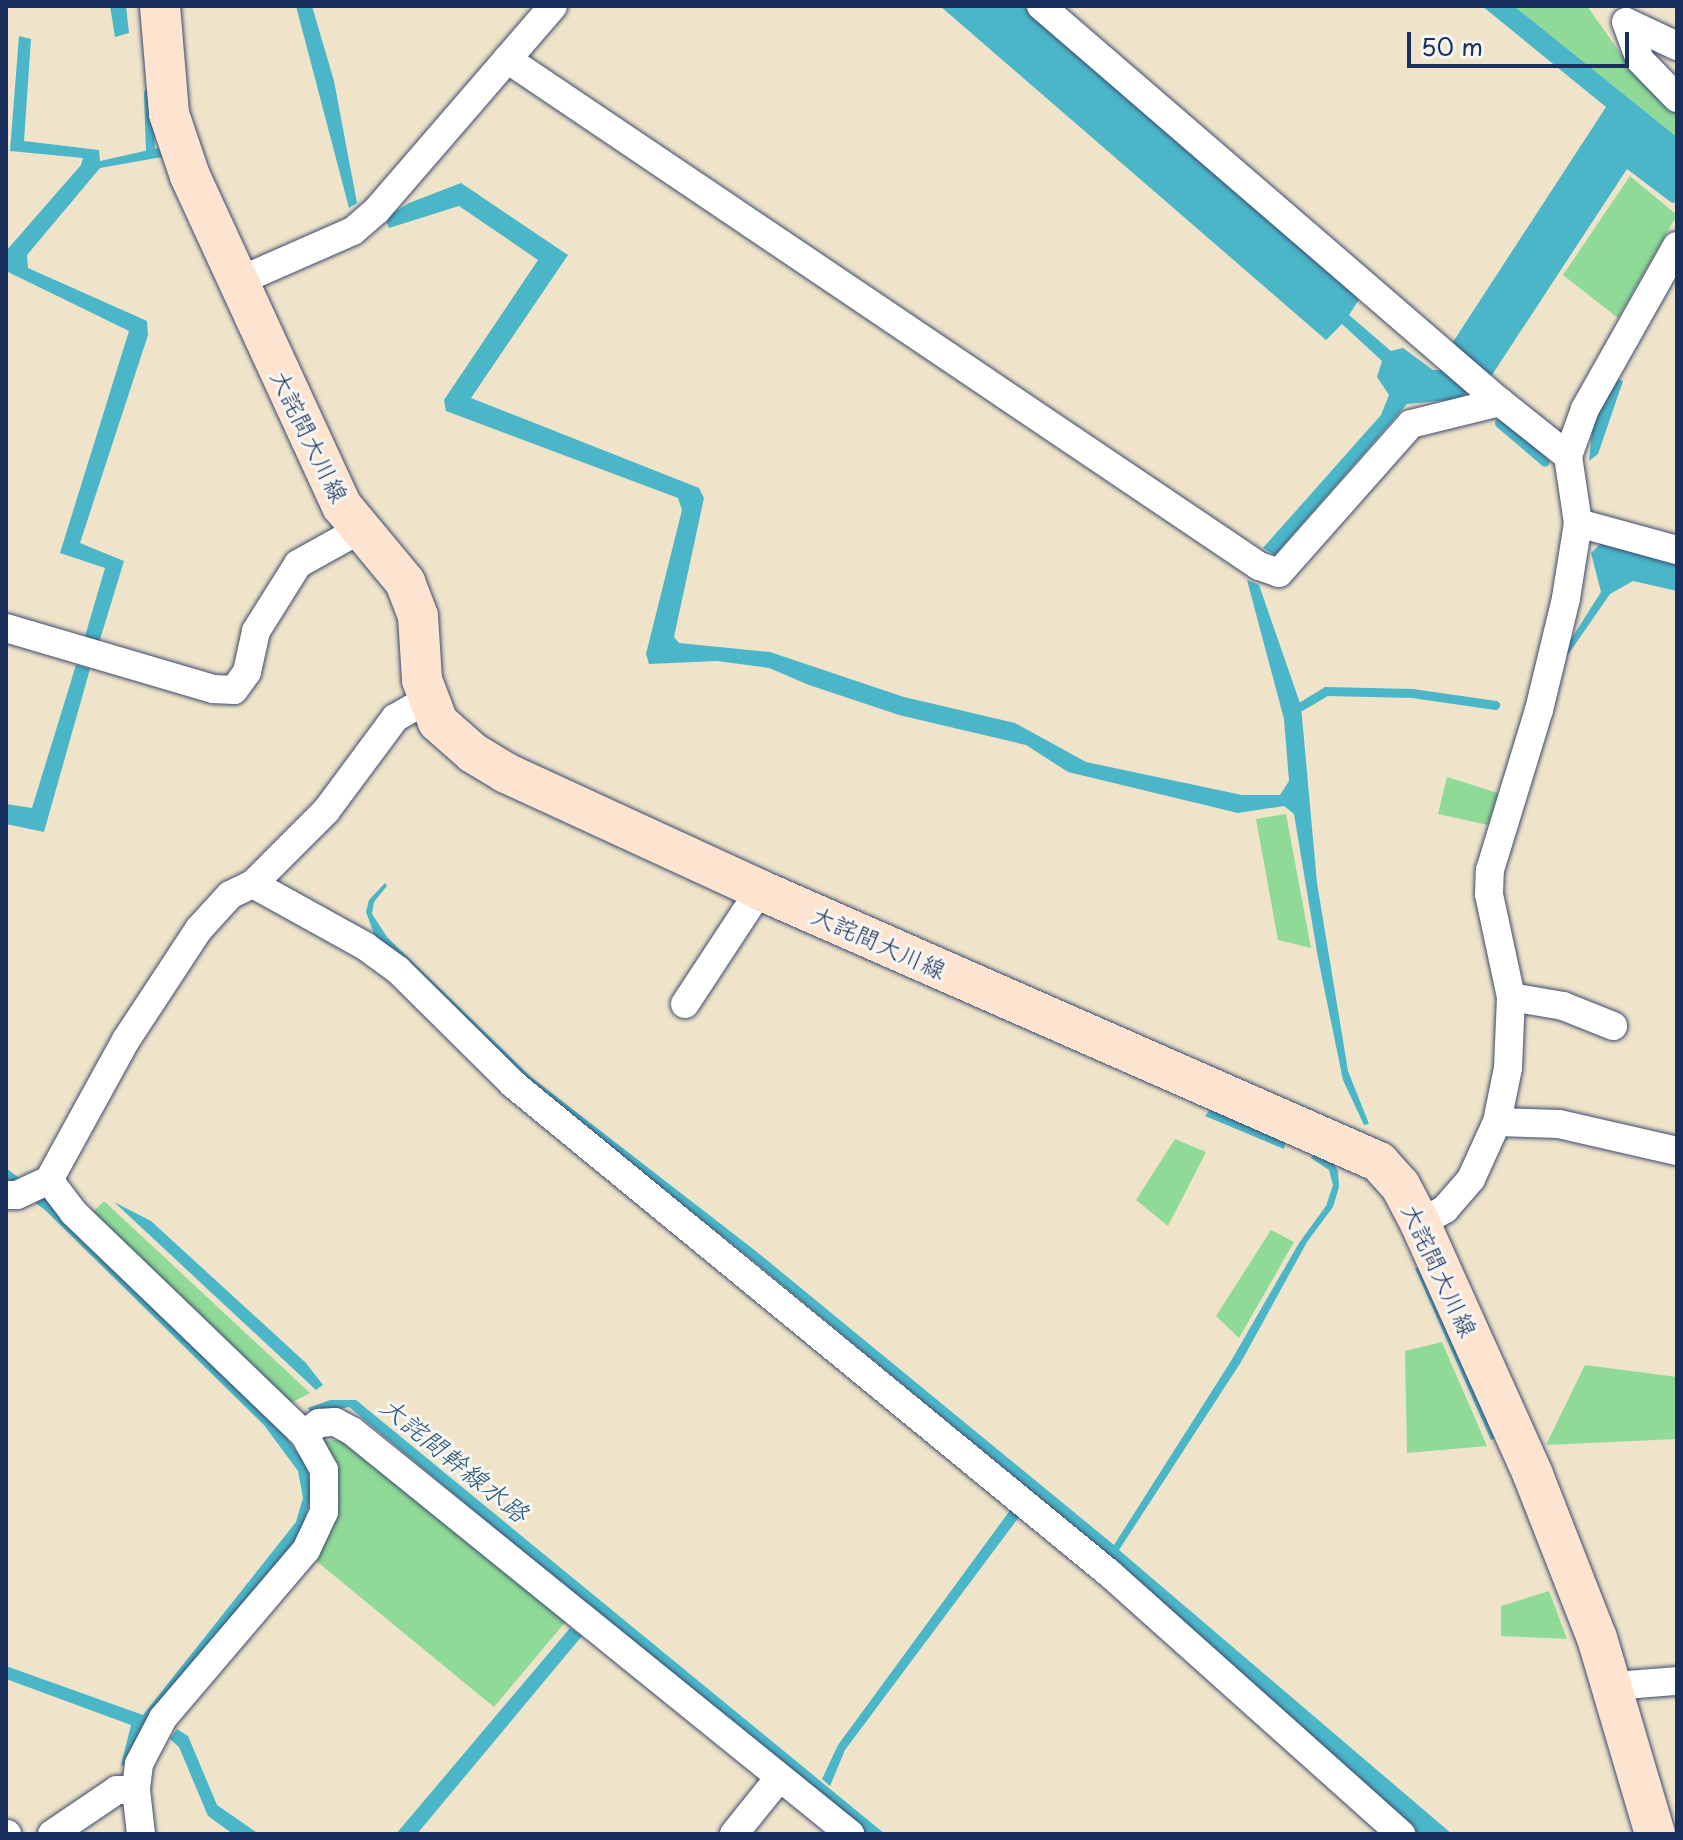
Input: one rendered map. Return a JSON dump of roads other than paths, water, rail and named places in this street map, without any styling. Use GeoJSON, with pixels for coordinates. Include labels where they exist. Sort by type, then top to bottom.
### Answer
{"type":"FeatureCollection","features":[{"type":"Feature","properties":{"kind":"main road","name":"大詫間大川線"},"geometry":{"type":"LineString","coordinates":[[160,6],[169,114],[190,176],[342,506],[405,582],[418,616],[422,680],[438,722],[473,753],[506,773],[760,890],[1379,1162],[1400,1185],[1420,1223],[1533,1475],[1613,1686],[1655,1834]]}},
{"type":"Feature","properties":{"kind":"street"},"geometry":{"type":"LineString","coordinates":[[239,281],[353,231],[377,210],[553,6]]}},
{"type":"Feature","properties":{"kind":"street"},"geometry":{"type":"LineString","coordinates":[[1041,6],[1492,396],[1568,456]]}},
{"type":"Feature","properties":{"kind":"street"},"geometry":{"type":"LineString","coordinates":[[1618,14],[1677,46]]}},
{"type":"Feature","properties":{"kind":"street"},"geometry":{"type":"LineString","coordinates":[[1618,14],[1640,60],[1677,98]]}},
{"type":"Feature","properties":{"kind":"street"},"geometry":{"type":"LineString","coordinates":[[507,59],[1259,566],[1279,573],[1411,424],[1492,396]]}},
{"type":"Feature","properties":{"kind":"street"},"geometry":{"type":"LineString","coordinates":[[1420,1223],[1445,1209],[1471,1179],[1497,1122],[1508,1068],[1511,997],[1489,894],[1490,870],[1539,710],[1566,598],[1578,523],[1568,456],[1585,409],[1677,246]]}},
{"type":"Feature","properties":{"kind":"street"},"geometry":{"type":"LineString","coordinates":[[1578,523],[1677,550]]}},
{"type":"Feature","properties":{"kind":"street"},"geometry":{"type":"LineString","coordinates":[[6,628],[213,689],[234,690],[247,672],[256,631],[298,564],[361,529]]}},
{"type":"Feature","properties":{"kind":"street"},"geometry":{"type":"LineString","coordinates":[[141,1834],[136,1790],[139,1764],[163,1718],[306,1550],[324,1512],[324,1470],[304,1434],[74,1213],[28,1189],[199,929],[230,895],[253,884],[326,811],[395,718],[429,698]]}},
{"type":"Feature","properties":{"kind":"street"},"geometry":{"type":"LineString","coordinates":[[253,884],[365,946],[398,970],[513,1084],[1109,1573],[1401,1834]]}},
{"type":"Feature","properties":{"kind":"street"},"geometry":{"type":"LineString","coordinates":[[685,1004],[760,890]]}},
{"type":"Feature","properties":{"kind":"street"},"geometry":{"type":"LineString","coordinates":[[1511,997],[1563,1006],[1613,1026]]}},
{"type":"Feature","properties":{"kind":"street"},"geometry":{"type":"LineString","coordinates":[[1497,1122],[1559,1124],[1677,1151]]}},
{"type":"Feature","properties":{"kind":"street"},"geometry":{"type":"LineString","coordinates":[[304,1434],[319,1423],[335,1422],[352,1431],[850,1834]]}},
{"type":"Feature","properties":{"kind":"street"},"geometry":{"type":"LineString","coordinates":[[1613,1686],[1677,1681]]}},
{"type":"Feature","properties":{"kind":"street"},"geometry":{"type":"LineString","coordinates":[[734,1834],[779,1778]]}},
{"type":"Feature","properties":{"kind":"street"},"geometry":{"type":"LineString","coordinates":[[52,1834],[117,1790],[136,1790]]}},
{"type":"Feature","properties":{"kind":"water"},"geometry":{"type":"Polygon","coordinates":[[[110,6],[126,6],[129,33],[115,37],[110,6]]]}},
{"type":"Feature","properties":{"kind":"water"},"geometry":{"type":"Polygon","coordinates":[[[296,6],[312,6],[334,81],[357,203],[349,208],[296,6]]]}},
{"type":"Feature","properties":{"kind":"water"},"geometry":{"type":"Polygon","coordinates":[[[940,6],[1023,6],[1360,298],[1349,315],[1391,351],[1403,348],[1433,370],[1444,370],[1451,345],[1606,107],[1482,6],[1514,6],[1677,137],[1677,202],[1672,203],[1627,169],[1490,378],[1481,370],[1461,399],[1407,404],[1275,555],[1263,548],[1381,415],[1389,395],[1377,377],[1382,361],[1342,324],[1326,340],[940,6]]]}},
{"type":"Feature","properties":{"kind":"water"},"geometry":{"type":"Polygon","coordinates":[[[19,36],[31,39],[24,141],[99,150],[100,161],[158,148],[162,157],[100,168],[27,255],[28,268],[147,321],[148,335],[80,543],[124,561],[98,646],[83,643],[105,568],[60,553],[129,331],[6,271],[6,251],[81,165],[83,158],[10,151],[19,36]]]}},
{"type":"Feature","properties":{"kind":"water"},"geometry":{"type":"Polygon","coordinates":[[[461,183],[568,255],[471,398],[699,488],[704,498],[674,637],[679,643],[770,652],[904,697],[1015,723],[1086,762],[1242,795],[1280,795],[1289,781],[1284,719],[1247,580],[1259,585],[1301,706],[1317,883],[1348,1071],[1369,1124],[1364,1125],[1343,1080],[1318,958],[1294,814],[1284,806],[1238,813],[1068,772],[1026,745],[899,715],[769,668],[717,661],[649,664],[646,654],[682,510],[678,498],[446,411],[444,400],[538,260],[459,206],[389,228],[385,218],[409,203],[461,183]]]}},
{"type":"Feature","properties":{"kind":"water"},"geometry":{"type":"Polygon","coordinates":[[[1615,378],[1623,381],[1598,454],[1589,461],[1593,421],[1615,378]]]}},
{"type":"Feature","properties":{"kind":"water"},"geometry":{"type":"Polygon","coordinates":[[[1603,541],[1677,560],[1677,591],[1633,581],[1610,594],[1565,659],[1570,641],[1601,592],[1591,553],[1603,541]]]}},
{"type":"Feature","properties":{"kind":"water"},"geometry":{"type":"Polygon","coordinates":[[[76,665],[90,669],[44,832],[6,824],[6,804],[32,808],[76,665]]]}},
{"type":"Feature","properties":{"kind":"water"},"geometry":{"type":"Polygon","coordinates":[[[385,883],[387,886],[374,902],[372,914],[387,937],[531,1077],[757,1252],[1114,1545],[1231,1361],[1299,1243],[1326,1206],[1333,1185],[1329,1170],[1311,1158],[1314,1153],[1332,1161],[1338,1171],[1339,1187],[1333,1207],[1307,1242],[1241,1362],[1119,1550],[1452,1834],[1418,1834],[1123,1567],[752,1260],[523,1078],[374,934],[366,912],[369,900],[385,883]]]}},
{"type":"Feature","properties":{"kind":"water"},"geometry":{"type":"Polygon","coordinates":[[[1212,1107],[1286,1138],[1284,1149],[1205,1116],[1212,1107]]]}},
{"type":"Feature","properties":{"kind":"water"},"geometry":{"type":"Polygon","coordinates":[[[6,1168],[52,1203],[276,1423],[308,1468],[311,1495],[302,1532],[150,1720],[127,1767],[121,1765],[131,1725],[6,1679],[6,1666],[143,1715],[296,1522],[303,1498],[298,1471],[264,1425],[45,1210],[6,1181],[6,1168]]]}},
{"type":"Feature","properties":{"kind":"water"},"geometry":{"type":"Polygon","coordinates":[[[114,1202],[151,1221],[306,1363],[323,1385],[316,1390],[114,1202]]]}},
{"type":"Feature","properties":{"kind":"water"},"geometry":{"type":"Polygon","coordinates":[[[1424,1267],[1497,1438],[1491,1440],[1415,1268],[1424,1267]]]}},
{"type":"Feature","properties":{"kind":"water"},"geometry":{"type":"Polygon","coordinates":[[[330,1400],[356,1400],[885,1834],[866,1834],[810,1790],[349,1407],[313,1415],[308,1408],[330,1400]]]}},
{"type":"Feature","properties":{"kind":"water"},"geometry":{"type":"Polygon","coordinates":[[[1011,1509],[1019,1517],[845,1750],[830,1786],[822,1779],[838,1745],[1011,1509]]]}},
{"type":"Feature","properties":{"kind":"water"},"geometry":{"type":"Polygon","coordinates":[[[570,1628],[582,1636],[417,1834],[396,1834],[570,1628]]]}},
{"type":"Feature","properties":{"kind":"water"},"geometry":{"type":"Polygon","coordinates":[[[177,1729],[188,1736],[217,1805],[259,1834],[233,1834],[208,1816],[179,1747],[170,1739],[177,1729]]]}},
{"type":"Feature","properties":{"kind":"waterway"},"geometry":{"type":"LineString","coordinates":[[148,93],[150,150]]}},
{"type":"Feature","properties":{"kind":"waterway"},"geometry":{"type":"LineString","coordinates":[[1499,423],[1545,462]]}},
{"type":"Feature","properties":{"kind":"waterway"},"geometry":{"type":"LineString","coordinates":[[1301,706],[1326,691],[1412,693],[1495,705]]}},
{"type":"Feature","properties":{"kind":"water label","name":"大詫間幹線水路"},"geometry":{"type":"Point","coordinates":[455,1459]}}]}
